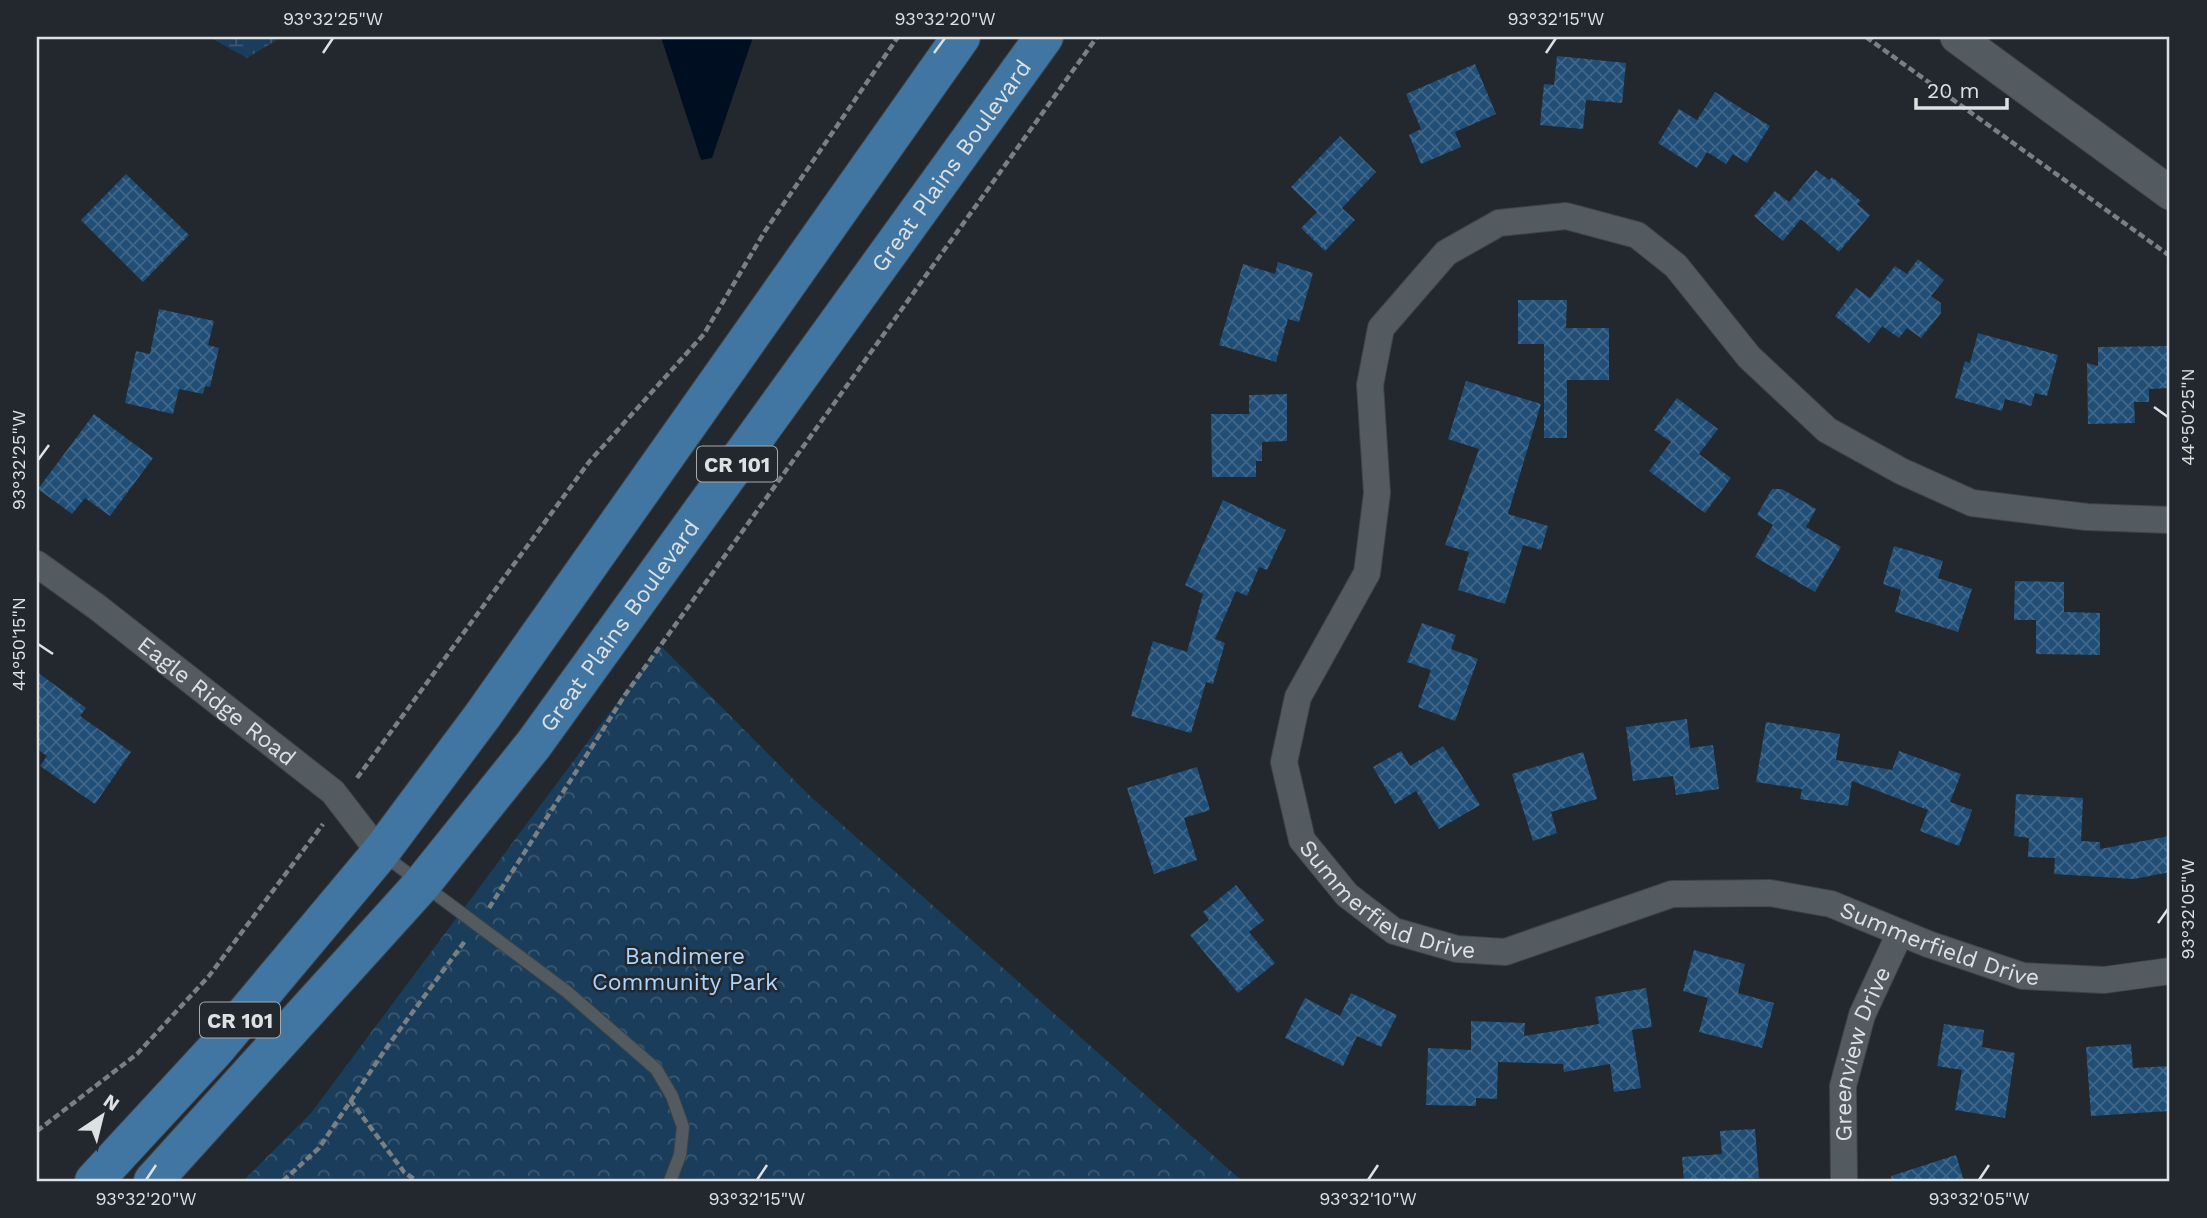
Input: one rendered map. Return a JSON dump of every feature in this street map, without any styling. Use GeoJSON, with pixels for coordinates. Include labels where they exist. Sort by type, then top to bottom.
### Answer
{"type":"FeatureCollection","features":[{"type":"Feature","properties":{"kind":"main road","name":"CR 101"},"geometry":{"type":"LineString","coordinates":[[94,1181],[215,1050],[380,853],[483,715],[961,37]]}},
{"type":"Feature","properties":{"kind":"main road","name":"Great Plains Boulevard"},"geometry":{"type":"LineString","coordinates":[[153,1181],[421,885],[534,744],[1044,37]]}},
{"type":"Feature","properties":{"kind":"street"},"geometry":{"type":"LineString","coordinates":[[1957,37],[2170,193]]}},
{"type":"Feature","properties":{"kind":"street","name":"Summerfield Drive"},"geometry":{"type":"LineString","coordinates":[[2170,520],[2087,517],[1972,503],[1901,471],[1826,430],[1749,357],[1676,266],[1637,235],[1566,216],[1499,223],[1446,253],[1381,328],[1370,384],[1377,493],[1367,573],[1298,697],[1284,762],[1302,839],[1348,895],[1394,931],[1469,950],[1505,952],[1672,894],[1769,893],[1831,904],[1900,933],[2023,975],[2104,980],[2170,971]]}},
{"type":"Feature","properties":{"kind":"street","name":"Eagle Ridge Road"},"geometry":{"type":"LineString","coordinates":[[37,564],[107,615],[334,792],[380,853]]}},
{"type":"Feature","properties":{"kind":"street","name":"Greenview Drive"},"geometry":{"type":"LineString","coordinates":[[1844,1181],[1843,1086],[1862,1015],[1900,933]]}},
{"type":"Feature","properties":{"kind":"lane"},"geometry":{"type":"LineString","coordinates":[[380,853],[566,991],[656,1069],[672,1096],[683,1127],[680,1155],[670,1181]]}},
{"type":"Feature","properties":{"kind":"path"},"geometry":{"type":"LineString","coordinates":[[37,1131],[137,1054],[209,976],[589,462],[704,334],[765,231],[898,37]]}},
{"type":"Feature","properties":{"kind":"path"},"geometry":{"type":"LineString","coordinates":[[283,1181],[319,1147],[533,843],[625,695],[1097,37]]}},
{"type":"Feature","properties":{"kind":"path"},"geometry":{"type":"LineString","coordinates":[[1866,37],[2170,256]]}},
{"type":"Feature","properties":{"kind":"path"},"geometry":{"type":"LineString","coordinates":[[350,1100],[404,1172],[417,1181]]}},
{"type":"Feature","properties":{"kind":"green space"},"geometry":{"type":"Polygon","coordinates":[[[209,37],[282,37],[247,58],[209,37]]]}},
{"type":"Feature","properties":{"kind":"green space","name":"Bandimere Community Park"},"geometry":{"type":"Polygon","coordinates":[[[660,645],[810,796],[1242,1181],[243,1181],[311,1113],[660,645]]]}},
{"type":"Feature","properties":{"kind":"shaded area"},"geometry":{"type":"Polygon","coordinates":[[[661,37],[753,37],[712,158],[701,160],[661,37]]]}},
{"type":"Feature","properties":{"kind":"building"},"geometry":{"type":"Polygon","coordinates":[[[1557,56],[1626,63],[1622,103],[1586,100],[1583,129],[1540,125],[1544,84],[1554,85],[1557,56]]]}},
{"type":"Feature","properties":{"kind":"building"},"geometry":{"type":"Polygon","coordinates":[[[1475,64],[1496,114],[1455,132],[1461,147],[1421,164],[1409,135],[1421,129],[1406,94],[1475,64]]]}},
{"type":"Feature","properties":{"kind":"building"},"geometry":{"type":"Polygon","coordinates":[[[1715,92],[1770,126],[1747,163],[1733,154],[1726,164],[1707,152],[1697,168],[1658,143],[1679,109],[1697,120],[1715,92]]]}},
{"type":"Feature","properties":{"kind":"building"},"geometry":{"type":"Polygon","coordinates":[[[1340,136],[1376,172],[1342,208],[1355,220],[1325,251],[1301,228],[1317,212],[1291,187],[1340,136]]]}},
{"type":"Feature","properties":{"kind":"building"},"geometry":{"type":"Polygon","coordinates":[[[1816,170],[1829,180],[1832,177],[1861,201],[1857,204],[1870,215],[1839,252],[1801,219],[1783,241],[1754,216],[1775,191],[1789,202],[1816,170]]]}},
{"type":"Feature","properties":{"kind":"building"},"geometry":{"type":"Polygon","coordinates":[[[126,174],[189,235],[143,282],[81,220],[126,174]]]}},
{"type":"Feature","properties":{"kind":"building"},"geometry":{"type":"Polygon","coordinates":[[[1918,259],[1944,280],[1931,296],[1941,303],[1941,313],[1921,338],[1907,328],[1899,338],[1882,326],[1869,343],[1835,316],[1856,288],[1870,298],[1895,266],[1907,274],[1918,259]]]}},
{"type":"Feature","properties":{"kind":"building"},"geometry":{"type":"Polygon","coordinates":[[[1278,262],[1313,273],[1299,322],[1288,319],[1276,362],[1219,345],[1243,264],[1275,274],[1278,262]]]}},
{"type":"Feature","properties":{"kind":"building"},"geometry":{"type":"Polygon","coordinates":[[[1518,300],[1567,300],[1566,328],[1609,328],[1609,380],[1567,380],[1567,438],[1544,438],[1544,344],[1518,344],[1518,300]]]}},
{"type":"Feature","properties":{"kind":"building"},"geometry":{"type":"Polygon","coordinates":[[[159,309],[214,321],[208,345],[219,348],[210,387],[205,386],[203,394],[179,389],[173,414],[125,403],[136,351],[150,354],[159,309]]]}},
{"type":"Feature","properties":{"kind":"building"},"geometry":{"type":"Polygon","coordinates":[[[1978,333],[2058,355],[2047,396],[2035,393],[2031,406],[2005,399],[2002,411],[1955,398],[1965,361],[1970,363],[1978,333]]]}},
{"type":"Feature","properties":{"kind":"building"},"geometry":{"type":"Polygon","coordinates":[[[2169,346],[2170,388],[2149,389],[2149,402],[2134,402],[2135,423],[2088,424],[2087,363],[2098,366],[2098,347],[2169,346]]]}},
{"type":"Feature","properties":{"kind":"building"},"geometry":{"type":"Polygon","coordinates":[[[1466,381],[1541,404],[1508,514],[1548,526],[1541,550],[1523,545],[1505,604],[1458,590],[1469,552],[1445,545],[1479,449],[1448,439],[1466,381]]]}},
{"type":"Feature","properties":{"kind":"building"},"geometry":{"type":"Polygon","coordinates":[[[1287,394],[1287,441],[1262,442],[1262,461],[1256,461],[1256,477],[1212,477],[1211,414],[1249,414],[1249,395],[1287,394]]]}},
{"type":"Feature","properties":{"kind":"building"},"geometry":{"type":"Polygon","coordinates":[[[1677,398],[1718,429],[1699,454],[1731,478],[1705,513],[1649,471],[1671,442],[1654,430],[1677,398]]]}},
{"type":"Feature","properties":{"kind":"building"},"geometry":{"type":"Polygon","coordinates":[[[94,414],[153,458],[110,516],[85,498],[72,514],[38,489],[94,414]]]}},
{"type":"Feature","properties":{"kind":"building"},"geometry":{"type":"Polygon","coordinates":[[[1772,489],[1782,489],[1816,509],[1806,527],[1841,547],[1815,592],[1755,557],[1773,525],[1757,515],[1772,489]]]}},
{"type":"Feature","properties":{"kind":"building"},"geometry":{"type":"Polygon","coordinates":[[[1223,500],[1286,530],[1267,570],[1259,567],[1247,596],[1236,591],[1215,639],[1225,643],[1213,684],[1206,682],[1191,733],[1131,716],[1153,641],[1187,652],[1203,594],[1185,585],[1223,500]]]}},
{"type":"Feature","properties":{"kind":"building"},"geometry":{"type":"Polygon","coordinates":[[[1894,546],[1943,561],[1938,578],[1972,589],[1958,632],[1895,612],[1901,590],[1883,584],[1894,546]]]}},
{"type":"Feature","properties":{"kind":"building"},"geometry":{"type":"Polygon","coordinates":[[[2015,581],[2064,582],[2064,612],[2100,613],[2100,655],[2036,654],[2036,620],[2014,620],[2015,581]]]}},
{"type":"Feature","properties":{"kind":"building"},"geometry":{"type":"Polygon","coordinates":[[[1422,623],[1456,635],[1451,649],[1478,659],[1455,721],[1418,707],[1431,670],[1407,662],[1422,623]]]}},
{"type":"Feature","properties":{"kind":"building"},"geometry":{"type":"Polygon","coordinates":[[[37,672],[86,708],[80,716],[131,752],[95,804],[40,766],[47,756],[37,749],[37,672]]]}},
{"type":"Feature","properties":{"kind":"building"},"geometry":{"type":"Polygon","coordinates":[[[1687,719],[1690,748],[1713,745],[1719,789],[1676,795],[1673,776],[1633,781],[1626,727],[1687,719]]]}},
{"type":"Feature","properties":{"kind":"building"},"geometry":{"type":"Polygon","coordinates":[[[1766,722],[1840,734],[1836,760],[1892,770],[1899,751],[1961,774],[1950,802],[1972,810],[1959,846],[1920,831],[1928,810],[1852,781],[1848,806],[1800,799],[1802,789],[1756,782],[1766,722]]]}},
{"type":"Feature","properties":{"kind":"building"},"geometry":{"type":"Polygon","coordinates":[[[1443,746],[1480,805],[1439,829],[1416,791],[1395,804],[1373,767],[1401,751],[1410,766],[1443,746]]]}},
{"type":"Feature","properties":{"kind":"building"},"geometry":{"type":"Polygon","coordinates":[[[1583,752],[1597,799],[1551,812],[1557,833],[1533,841],[1512,774],[1583,752]]]}},
{"type":"Feature","properties":{"kind":"building"},"geometry":{"type":"Polygon","coordinates":[[[1197,767],[1210,810],[1184,818],[1197,860],[1154,874],[1127,788],[1197,767]]]}},
{"type":"Feature","properties":{"kind":"building"},"geometry":{"type":"Polygon","coordinates":[[[2016,794],[2083,798],[2081,841],[2100,842],[2100,849],[2170,836],[2170,872],[2134,879],[2054,874],[2055,858],[2028,857],[2029,838],[2014,836],[2016,794]]]}},
{"type":"Feature","properties":{"kind":"building"},"geometry":{"type":"Polygon","coordinates":[[[1236,885],[1264,920],[1249,932],[1275,963],[1238,993],[1190,935],[1209,920],[1203,912],[1236,885]]]}},
{"type":"Feature","properties":{"kind":"building"},"geometry":{"type":"Polygon","coordinates":[[[1694,950],[1745,964],[1738,993],[1774,1003],[1762,1048],[1699,1032],[1708,998],[1683,991],[1694,950]]]}},
{"type":"Feature","properties":{"kind":"building"},"geometry":{"type":"Polygon","coordinates":[[[1646,988],[1652,1027],[1632,1030],[1641,1088],[1614,1092],[1610,1064],[1564,1072],[1563,1064],[1498,1062],[1497,1099],[1476,1098],[1476,1106],[1426,1105],[1428,1048],[1471,1050],[1471,1021],[1525,1023],[1524,1036],[1599,1024],[1595,997],[1646,988]]]}},
{"type":"Feature","properties":{"kind":"building"},"geometry":{"type":"Polygon","coordinates":[[[1351,993],[1397,1015],[1381,1047],[1357,1036],[1343,1066],[1285,1038],[1305,998],[1340,1016],[1351,993]]]}},
{"type":"Feature","properties":{"kind":"building"},"geometry":{"type":"Polygon","coordinates":[[[1944,1024],[1984,1030],[1982,1047],[2015,1053],[2005,1118],[1955,1110],[1962,1070],[1937,1066],[1944,1024]]]}},
{"type":"Feature","properties":{"kind":"building"},"geometry":{"type":"Polygon","coordinates":[[[2131,1044],[2133,1068],[2170,1066],[2170,1111],[2091,1116],[2086,1047],[2131,1044]]]}},
{"type":"Feature","properties":{"kind":"building"},"geometry":{"type":"Polygon","coordinates":[[[1755,1129],[1759,1178],[1684,1181],[1682,1157],[1722,1154],[1720,1131],[1755,1129]]]}},
{"type":"Feature","properties":{"kind":"building"},"geometry":{"type":"Polygon","coordinates":[[[1956,1155],[1964,1181],[1892,1181],[1891,1176],[1956,1155]]]}}]}
